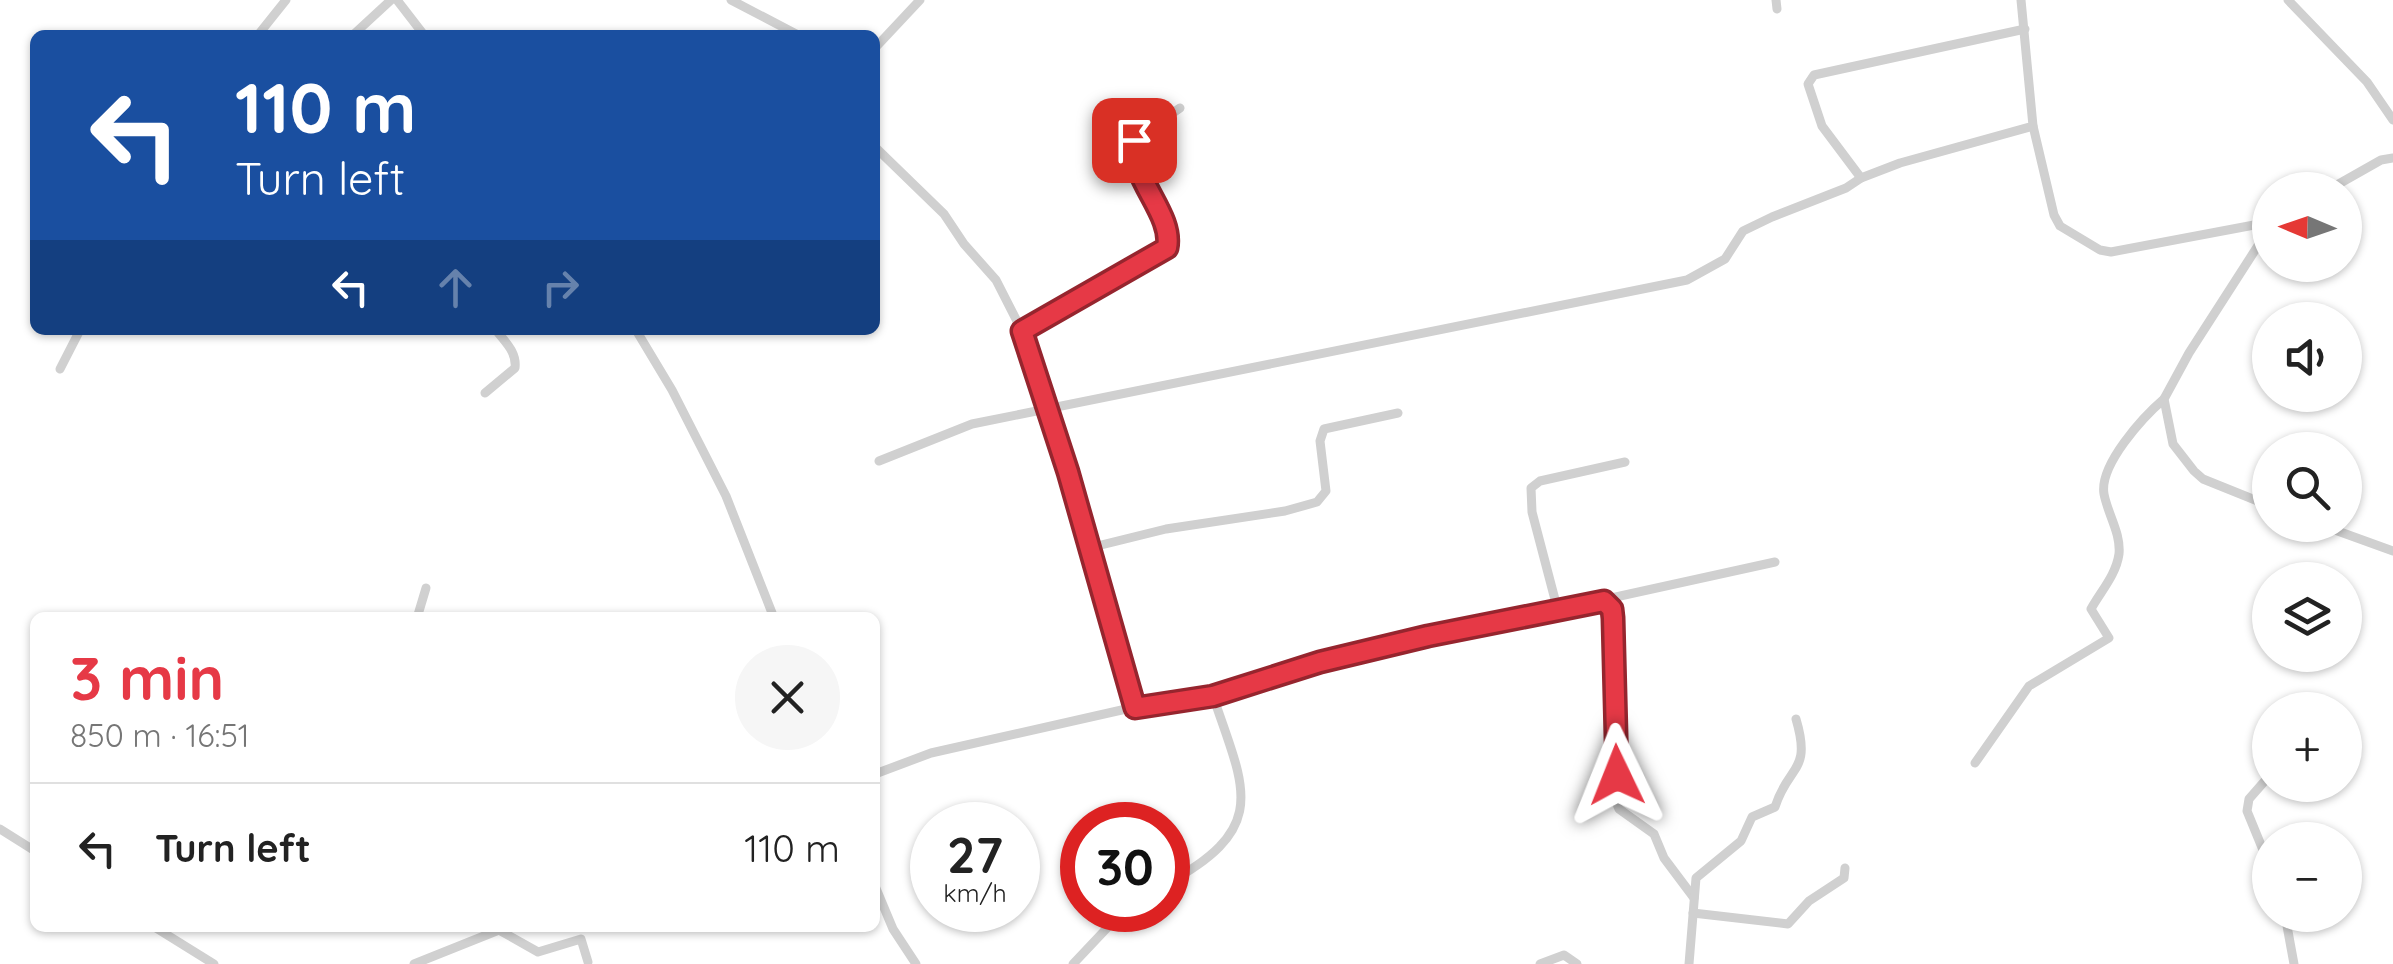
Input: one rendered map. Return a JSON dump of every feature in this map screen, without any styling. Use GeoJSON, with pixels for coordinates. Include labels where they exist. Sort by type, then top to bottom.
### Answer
{"type":"FeatureCollection","features":[{"type":"Feature","properties":{"kind":"street"},"geometry":{"type":"LineString","coordinates":[[262,30],[286,0]]}},
{"type":"Feature","properties":{"kind":"street"},"geometry":{"type":"LineString","coordinates":[[359,30],[394,0],[420,30]]}},
{"type":"Feature","properties":{"kind":"street"},"geometry":{"type":"LineString","coordinates":[[731,0],[788,30]]}},
{"type":"Feature","properties":{"kind":"street"},"geometry":{"type":"LineString","coordinates":[[880,43],[920,0]]}},
{"type":"Feature","properties":{"kind":"street"},"geometry":{"type":"LineString","coordinates":[[2021,0],[2032,126],[2060,226],[2100,250],[2130,251],[2252,227]]}},
{"type":"Feature","properties":{"kind":"street"},"geometry":{"type":"LineString","coordinates":[[2288,0],[2367,82],[2393,120]]}},
{"type":"Feature","properties":{"kind":"street"},"geometry":{"type":"LineString","coordinates":[[1861,178],[1822,126],[1808,84],[1814,76],[2024,29]]}},
{"type":"Feature","properties":{"kind":"street"},"geometry":{"type":"LineString","coordinates":[[1022,331],[1167,248],[1167,232],[1132,151],[1134,140],[1180,108]]}},
{"type":"Feature","properties":{"kind":"street"},"geometry":{"type":"LineString","coordinates":[[879,460],[972,424],[1687,280],[1725,258],[1742,231],[1900,163],[2008,136],[2032,126]]}},
{"type":"Feature","properties":{"kind":"street"},"geometry":{"type":"LineString","coordinates":[[880,152],[944,214],[996,280],[1022,331],[1049,410],[1135,708]]}},
{"type":"Feature","properties":{"kind":"street"},"geometry":{"type":"LineString","coordinates":[[2360,172],[2393,158]]}},
{"type":"Feature","properties":{"kind":"street"},"geometry":{"type":"LineString","coordinates":[[1975,764],[2029,686],[2109,638],[2091,609],[2116,568],[2120,549],[2104,494],[2104,480],[2116,455],[2146,414],[2164,399],[2252,252]]}},
{"type":"Feature","properties":{"kind":"street"},"geometry":{"type":"LineString","coordinates":[[60,369],[77,335]]}},
{"type":"Feature","properties":{"kind":"street"},"geometry":{"type":"LineString","coordinates":[[485,393],[516,363],[516,356],[500,335]]}},
{"type":"Feature","properties":{"kind":"street"},"geometry":{"type":"LineString","coordinates":[[639,335],[726,496],[772,612]]}},
{"type":"Feature","properties":{"kind":"street"},"geometry":{"type":"LineString","coordinates":[[2164,399],[2172,444],[2194,471],[2252,498]]}},
{"type":"Feature","properties":{"kind":"street"},"geometry":{"type":"LineString","coordinates":[[1090,548],[1166,529],[1285,511],[1318,502],[1326,491],[1320,441],[1324,429],[1398,413]]}},
{"type":"Feature","properties":{"kind":"street"},"geometry":{"type":"LineString","coordinates":[[1558,610],[1532,512],[1531,488],[1540,481],[1626,462]]}},
{"type":"Feature","properties":{"kind":"street"},"geometry":{"type":"LineString","coordinates":[[2362,540],[2393,551]]}},
{"type":"Feature","properties":{"kind":"street"},"geometry":{"type":"LineString","coordinates":[[880,772],[931,752],[1135,708],[1213,696],[1320,662],[1775,562]]}},
{"type":"Feature","properties":{"kind":"street"},"geometry":{"type":"LineString","coordinates":[[419,612],[426,588]]}},
{"type":"Feature","properties":{"kind":"street"},"geometry":{"type":"LineString","coordinates":[[1604,601],[1612,609],[1613,618],[1616,802],[1619,809],[1654,834],[1664,858],[1694,898]]}},
{"type":"Feature","properties":{"kind":"street"},"geometry":{"type":"LineString","coordinates":[[1190,867],[1221,844],[1241,814],[1240,778],[1213,696]]}},
{"type":"Feature","properties":{"kind":"street"},"geometry":{"type":"LineString","coordinates":[[1689,964],[1700,873],[1742,841],[1752,817],[1775,807],[1779,792],[1794,776],[1803,752],[1796,719]]}},
{"type":"Feature","properties":{"kind":"street"},"geometry":{"type":"LineString","coordinates":[[2252,796],[2247,811],[2252,823]]}},
{"type":"Feature","properties":{"kind":"street"},"geometry":{"type":"LineString","coordinates":[[0,829],[30,849]]}},
{"type":"Feature","properties":{"kind":"street"},"geometry":{"type":"LineString","coordinates":[[1693,913],[1769,923],[1793,922],[1809,900],[1844,878],[1845,868]]}},
{"type":"Feature","properties":{"kind":"street"},"geometry":{"type":"LineString","coordinates":[[880,897],[916,964]]}},
{"type":"Feature","properties":{"kind":"street"},"geometry":{"type":"LineString","coordinates":[[162,932],[214,964]]}},
{"type":"Feature","properties":{"kind":"street"},"geometry":{"type":"LineString","coordinates":[[414,964],[480,932]]}},
{"type":"Feature","properties":{"kind":"street"},"geometry":{"type":"LineString","coordinates":[[508,932],[538,952],[581,939],[588,962]]}},
{"type":"Feature","properties":{"kind":"street"},"geometry":{"type":"LineString","coordinates":[[1073,964],[1103,932]]}},
{"type":"Feature","properties":{"kind":"street"},"geometry":{"type":"LineString","coordinates":[[2289,932],[2294,964]]}},
{"type":"Feature","properties":{"kind":"street"},"geometry":{"type":"LineString","coordinates":[[1540,964],[1564,955],[1578,964]]}},
{"type":"Feature","properties":{"kind":"route"},"geometry":{"type":"LineString","coordinates":[[1134,140],[1134,162],[1167,232],[1167,248],[1022,331],[1068,472],[1135,708],[1213,696],[1320,662],[1604,601],[1612,609],[1613,618],[1617,775]]}}]}
